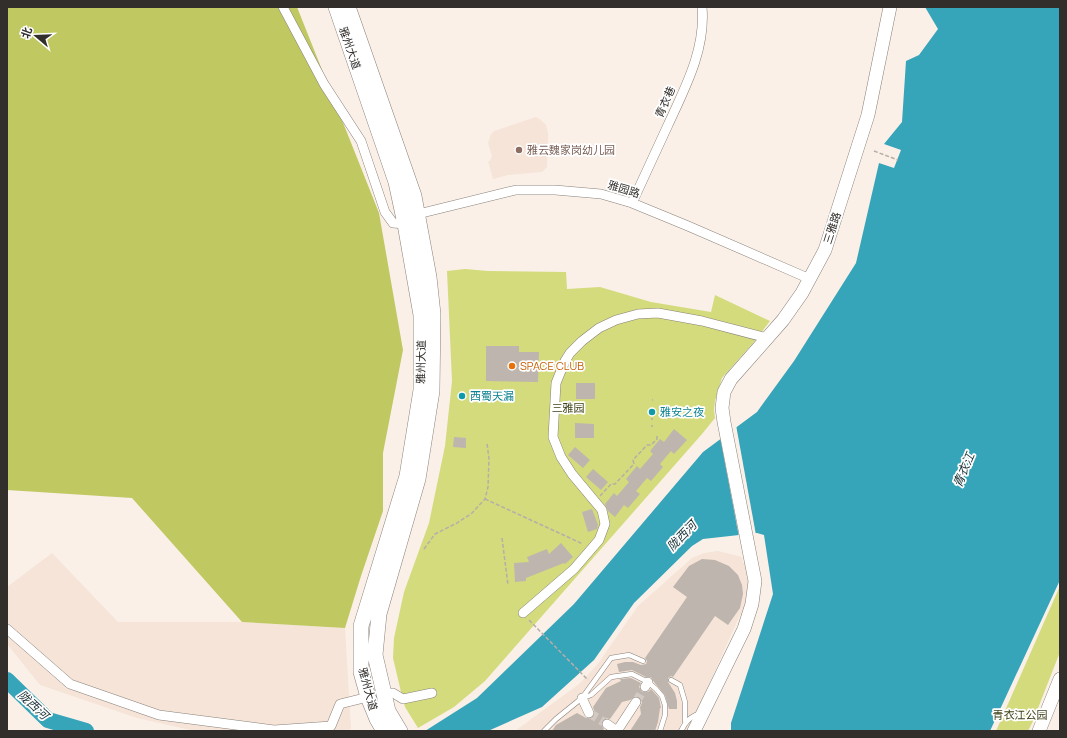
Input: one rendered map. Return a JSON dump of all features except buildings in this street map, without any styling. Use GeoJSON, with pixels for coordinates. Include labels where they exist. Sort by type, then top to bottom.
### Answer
{"type":"FeatureCollection","features":[{"type":"Feature","properties":{"kind":"main road","name":"雅州大道"},"geometry":{"type":"LineString","coordinates":[[336,7],[396,182],[406,224],[421,315],[420,390],[407,476],[361,626],[362,672],[368,697],[383,720]]}},
{"type":"Feature","properties":{"kind":"main road","name":"雅州大道"},"geometry":{"type":"LineString","coordinates":[[348,7],[414,196],[429,277],[433,314],[432,391],[418,479],[379,614],[375,655],[384,694],[383,720]]}},
{"type":"Feature","properties":{"kind":"main road"},"geometry":{"type":"LineString","coordinates":[[383,720],[400,731]]}},
{"type":"Feature","properties":{"kind":"street"},"geometry":{"type":"LineString","coordinates":[[283,7],[324,84],[361,141],[385,212],[393,223],[406,224]]}},
{"type":"Feature","properties":{"kind":"street","name":"青衣巷"},"geometry":{"type":"LineString","coordinates":[[632,203],[697,58],[702,39],[702,7]]}},
{"type":"Feature","properties":{"kind":"street","name":"三雅路"},"geometry":{"type":"LineString","coordinates":[[690,726],[703,714],[744,629],[752,604],[755,581],[724,422],[722,408],[724,392],[731,379],[783,320],[802,293],[825,250],[868,116],[890,7]]}},
{"type":"Feature","properties":{"kind":"street","name":"雅园路"},"geometry":{"type":"LineString","coordinates":[[418,214],[516,190],[555,190],[601,194],[632,203],[810,279]]}},
{"type":"Feature","properties":{"kind":"street"},"geometry":{"type":"LineString","coordinates":[[523,613],[574,568],[599,540],[605,524],[602,510],[572,474],[561,456],[554,438],[556,383],[570,353],[599,328],[638,314],[658,313],[702,321],[767,338]]}},
{"type":"Feature","properties":{"kind":"street"},"geometry":{"type":"LineString","coordinates":[[9,636],[70,684],[159,715],[274,730],[331,726],[340,704],[368,697]]}},
{"type":"Feature","properties":{"kind":"street"},"geometry":{"type":"LineString","coordinates":[[1039,731],[1060,679]]}},
{"type":"Feature","properties":{"kind":"street"},"geometry":{"type":"LineString","coordinates":[[384,694],[393,693],[403,699],[432,693]]}},
{"type":"Feature","properties":{"kind":"street"},"geometry":{"type":"LineString","coordinates":[[582,698],[589,713]]}},
{"type":"Feature","properties":{"kind":"street"},"geometry":{"type":"LineString","coordinates":[[607,724],[617,731],[636,702]]}},
{"type":"Feature","properties":{"kind":"lane"},"geometry":{"type":"LineString","coordinates":[[544,731],[582,698],[611,658],[630,655],[643,661]]}},
{"type":"Feature","properties":{"kind":"lane"},"geometry":{"type":"LineString","coordinates":[[582,698],[591,695],[611,677],[632,674],[647,685],[656,688],[662,696],[665,705],[665,715],[660,731]]}},
{"type":"Feature","properties":{"kind":"lane"},"geometry":{"type":"LineString","coordinates":[[671,680],[680,685],[690,726],[680,731]]}},
{"type":"Feature","properties":{"kind":"path"},"geometry":{"type":"LineString","coordinates":[[874,151],[898,160]]}},
{"type":"Feature","properties":{"kind":"path"},"geometry":{"type":"LineString","coordinates":[[595,502],[611,484],[615,484],[634,464],[633,460],[647,445],[651,445],[657,439],[657,436]]}},
{"type":"Feature","properties":{"kind":"path"},"geometry":{"type":"LineString","coordinates":[[424,549],[435,534],[457,523],[472,513],[485,499],[488,487],[489,459],[487,443]]}},
{"type":"Feature","properties":{"kind":"path"},"geometry":{"type":"LineString","coordinates":[[485,499],[592,548]]}},
{"type":"Feature","properties":{"kind":"path"},"geometry":{"type":"LineString","coordinates":[[502,538],[508,585]]}},
{"type":"Feature","properties":{"kind":"path"},"geometry":{"type":"LineString","coordinates":[[533,625],[585,678]]}},
{"type":"Feature","properties":{"kind":"shaded area","name":"雅云魏家岗幼儿园"},"geometry":{"type":"Polygon","coordinates":[[[536,117],[546,125],[548,133],[547,167],[542,172],[508,175],[493,179],[488,161],[490,161],[492,156],[488,143],[491,134],[494,131],[536,117]]]}},
{"type":"Feature","properties":{"kind":"shaded area"},"geometry":{"type":"Polygon","coordinates":[[[718,551],[742,557],[743,563],[747,562],[750,583],[744,615],[740,615],[688,731],[515,731],[579,684],[597,665],[638,606],[692,558],[704,553],[718,551]]]}},
{"type":"Feature","properties":{"kind":"shaded area"},"geometry":{"type":"Polygon","coordinates":[[[52,553],[118,622],[242,622],[345,628],[351,729],[345,731],[195,731],[137,718],[40,685],[7,644],[7,587],[52,553]]]}},
{"type":"Feature","properties":{"kind":"green space"},"geometry":{"type":"Polygon","coordinates":[[[7,7],[297,7],[379,213],[403,350],[383,453],[383,511],[345,628],[242,622],[132,498],[7,490],[7,7]]]}},
{"type":"Feature","properties":{"kind":"green space","name":"三雅园"},"geometry":{"type":"Polygon","coordinates":[[[465,269],[488,271],[566,272],[567,289],[600,287],[651,302],[711,312],[715,295],[770,321],[754,342],[722,378],[715,401],[715,418],[702,434],[485,681],[454,707],[418,728],[405,707],[401,692],[393,658],[394,638],[404,592],[429,523],[445,446],[452,381],[447,271],[465,269]]]}},
{"type":"Feature","properties":{"kind":"green space","name":"青衣江公园"},"geometry":{"type":"Polygon","coordinates":[[[1060,586],[1060,652],[1033,721],[1028,731],[996,731],[1060,586]]]}},
{"type":"Feature","properties":{"kind":"water","name":"青衣江"},"geometry":{"type":"Polygon","coordinates":[[[925,7],[1060,7],[1060,580],[990,731],[731,731],[731,723],[773,594],[764,535],[757,533],[703,539],[692,546],[634,603],[594,660],[542,707],[488,731],[425,731],[477,698],[574,604],[703,452],[757,412],[794,361],[856,263],[879,163],[894,168],[901,150],[884,144],[902,122],[906,61],[919,55],[938,29],[925,7]]]}},
{"type":"Feature","properties":{"kind":"pier"},"geometry":{"type":"Polygon","coordinates":[[[736,425],[756,535],[739,537],[720,437],[736,425]]]}},
{"type":"Feature","properties":{"kind":"waterway","name":"陇西河"},"geometry":{"type":"LineString","coordinates":[[7,680],[48,720],[86,731]]}},
{"type":"Feature","properties":{"kind":"tunnel"},"geometry":{"type":"LineString","coordinates":[[636,702],[645,687]]}},
{"type":"Feature","properties":{"kind":"tunnel"},"geometry":{"type":"LineString","coordinates":[[589,713],[607,724]]}},
{"type":"Feature","properties":{"kind":"place","name":"雅云魏家岗幼儿园"},"geometry":{"type":"Point","coordinates":[519,150]}},
{"type":"Feature","properties":{"kind":"place","name":"SPACE CLUB"},"geometry":{"type":"Point","coordinates":[512,366]}},
{"type":"Feature","properties":{"kind":"place","name":"西蜀天漏"},"geometry":{"type":"Point","coordinates":[462,396]}},
{"type":"Feature","properties":{"kind":"place","name":"雅安之夜"},"geometry":{"type":"Point","coordinates":[652,412]}}]}
